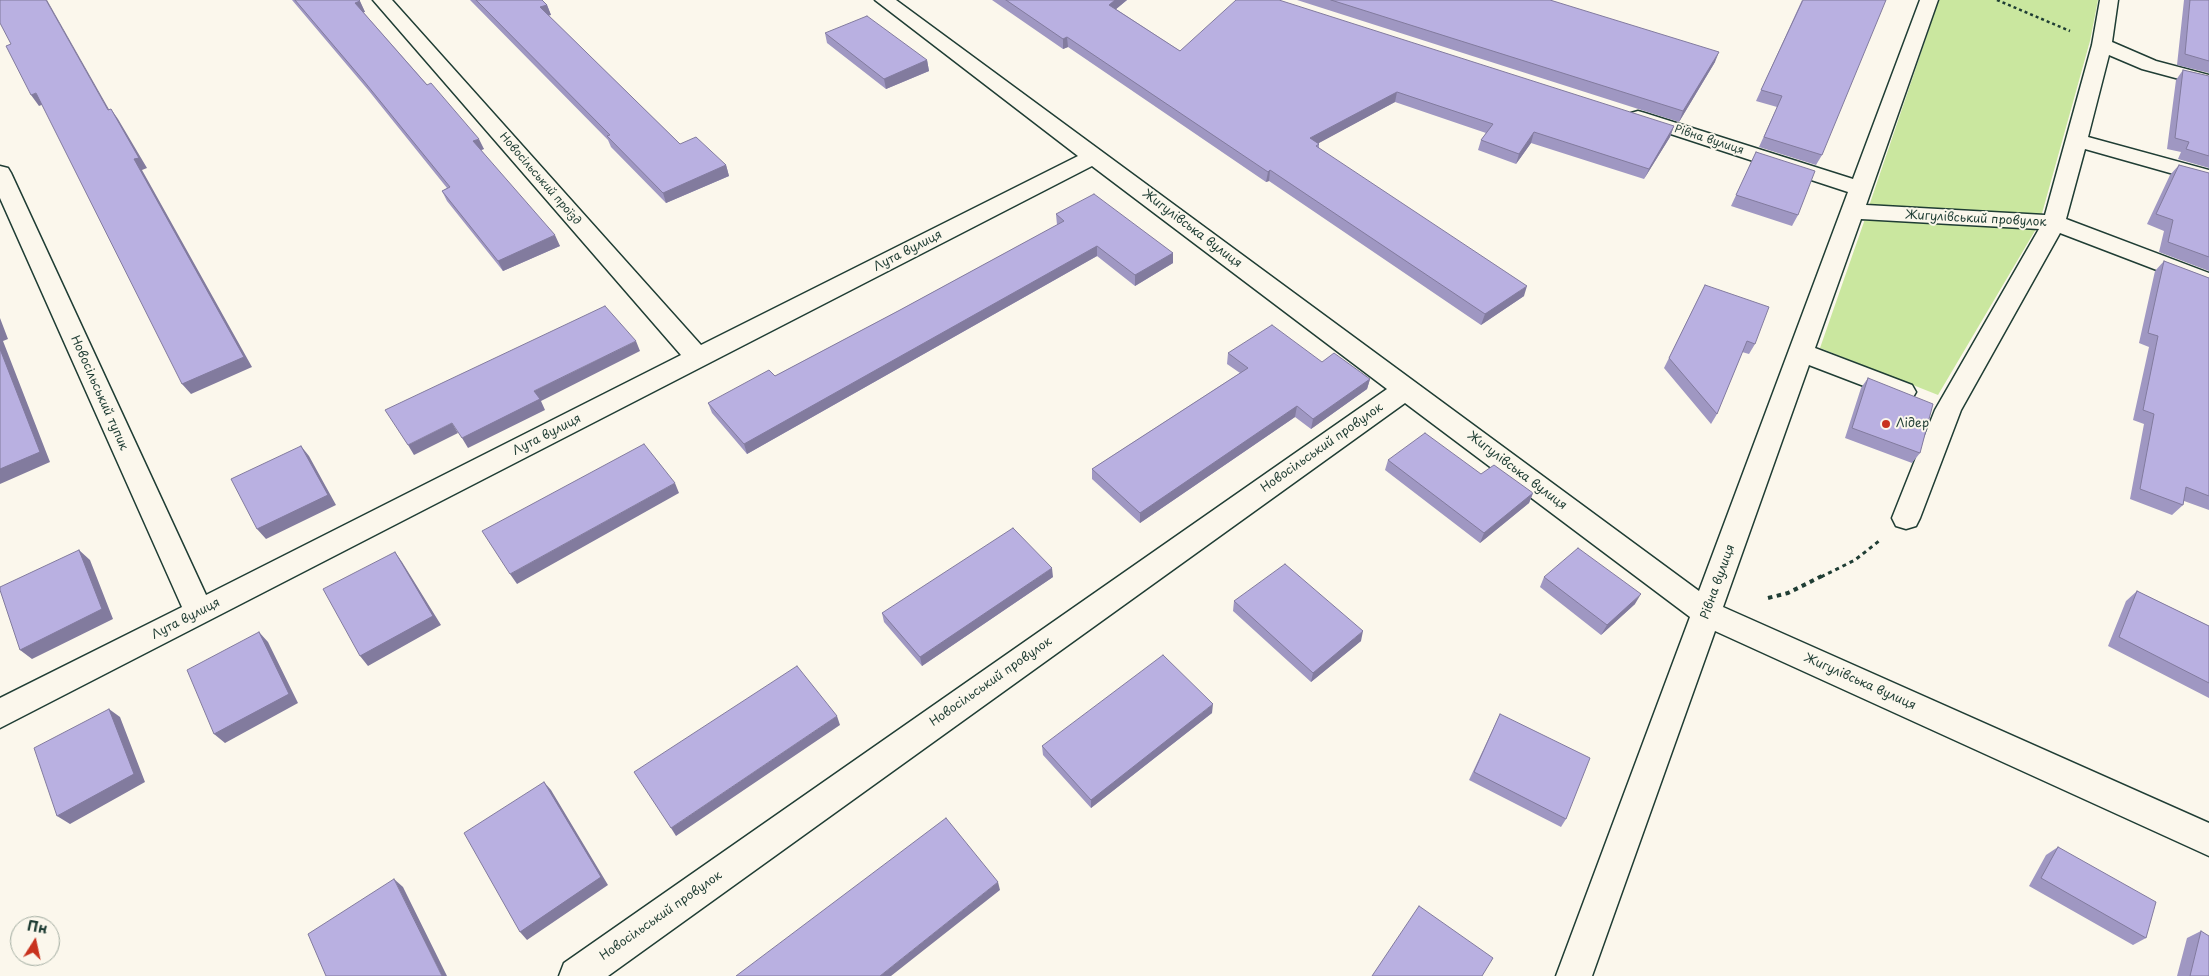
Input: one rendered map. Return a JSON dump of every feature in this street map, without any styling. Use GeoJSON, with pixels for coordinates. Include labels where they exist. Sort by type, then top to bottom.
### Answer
{"type":"FeatureCollection","features":[{"type":"Feature","properties":{"kind":"street","name":"Новосільський проїзд"},"geometry":{"type":"LineString","coordinates":[[382,0],[698,358]]}},
{"type":"Feature","properties":{"kind":"street","name":"Жигулівська вулиця"},"geometry":{"type":"LineString","coordinates":[[884,0],[1706,613],[2209,840]]}},
{"type":"Feature","properties":{"kind":"street","name":"Рівна вулиця"},"geometry":{"type":"LineString","coordinates":[[1574,976],[1929,0]]}},
{"type":"Feature","properties":{"kind":"street"},"geometry":{"type":"LineString","coordinates":[[1906,518],[1933,404],[2054,223],[2102,45],[2109,0]]}},
{"type":"Feature","properties":{"kind":"street"},"geometry":{"type":"LineString","coordinates":[[2102,45],[2149,65],[2209,81]]}},
{"type":"Feature","properties":{"kind":"street","name":"Рівна вулиця"},"geometry":{"type":"LineString","coordinates":[[1624,113],[1857,200]]}},
{"type":"Feature","properties":{"kind":"street"},"geometry":{"type":"LineString","coordinates":[[2076,140],[2209,177]]}},
{"type":"Feature","properties":{"kind":"street","name":"Лута вулиця"},"geometry":{"type":"LineString","coordinates":[[0,714],[1094,156]]}},
{"type":"Feature","properties":{"kind":"street","name":"Новосільський тупик"},"geometry":{"type":"LineString","coordinates":[[0,173],[198,612]]}},
{"type":"Feature","properties":{"kind":"street","name":"Жигулівський провулок"},"geometry":{"type":"LineString","coordinates":[[1857,200],[2054,223],[2209,282]]}},
{"type":"Feature","properties":{"kind":"street"},"geometry":{"type":"LineString","coordinates":[[1801,352],[1933,404]]}},
{"type":"Feature","properties":{"kind":"street","name":"Новосільський провулок"},"geometry":{"type":"LineString","coordinates":[[577,976],[1406,389]]}},
{"type":"Feature","properties":{"kind":"path"},"geometry":{"type":"LineString","coordinates":[[1997,0],[2102,45]]}},
{"type":"Feature","properties":{"kind":"path"},"geometry":{"type":"LineString","coordinates":[[1706,613],[1788,593],[1855,560],[1906,518]]}},
{"type":"Feature","properties":{"kind":"green space"},"geometry":{"type":"Polygon","coordinates":[[[1939,0],[2098,0],[2090,41],[2041,217],[1869,206],[1939,0]]]}},
{"type":"Feature","properties":{"kind":"green space"},"geometry":{"type":"Polygon","coordinates":[[[1865,219],[2036,229],[1938,395],[1820,348],[1865,219]]]}},
{"type":"Feature","properties":{"kind":"building"},"geometry":{"type":"Polygon","coordinates":[[[0,0],[46,0],[108,110],[111,109],[139,158],[134,159],[244,357],[182,384],[36,93],[31,95],[6,46],[11,44],[0,23],[0,0]]]}},
{"type":"Feature","properties":{"kind":"building"},"geometry":{"type":"Polygon","coordinates":[[[295,0],[359,0],[355,3],[427,85],[431,83],[479,139],[473,141],[555,235],[498,261],[442,191],[450,187],[295,0]]]}},
{"type":"Feature","properties":{"kind":"building"},"geometry":{"type":"Polygon","coordinates":[[[476,0],[542,0],[547,5],[540,7],[680,144],[696,137],[726,165],[663,193],[607,136],[610,135],[476,0]]]}},
{"type":"Feature","properties":{"kind":"building"},"geometry":{"type":"Polygon","coordinates":[[[1006,0],[1115,0],[1109,5],[1180,51],[1236,0],[1279,0],[1674,126],[1649,169],[1534,132],[1519,154],[1481,140],[1493,124],[1397,92],[1310,138],[1319,144],[1316,146],[1527,286],[1485,314],[1270,170],[1268,172],[1067,37],[1063,39],[1006,0]]]}},
{"type":"Feature","properties":{"kind":"building"},"geometry":{"type":"Polygon","coordinates":[[[1331,0],[1550,0],[1719,52],[1683,111],[1331,0]]]}},
{"type":"Feature","properties":{"kind":"building"},"geometry":{"type":"Polygon","coordinates":[[[1803,0],[1886,0],[1822,155],[1764,137],[1782,96],[1761,90],[1803,0]]]}},
{"type":"Feature","properties":{"kind":"building"},"geometry":{"type":"Polygon","coordinates":[[[2190,0],[2209,0],[2209,61],[2185,54],[2190,0]]]}},
{"type":"Feature","properties":{"kind":"building"},"geometry":{"type":"Polygon","coordinates":[[[867,16],[927,60],[884,79],[825,33],[867,16]]]}},
{"type":"Feature","properties":{"kind":"building"},"geometry":{"type":"Polygon","coordinates":[[[2183,70],[2209,76],[2209,156],[2186,149],[2189,142],[2175,138],[2183,70]]]}},
{"type":"Feature","properties":{"kind":"building"},"geometry":{"type":"Polygon","coordinates":[[[1756,152],[1815,171],[1798,215],[1736,195],[1756,152]]]}},
{"type":"Feature","properties":{"kind":"building"},"geometry":{"type":"Polygon","coordinates":[[[2179,165],[2209,173],[2209,257],[2168,242],[2173,220],[2156,214],[2179,165]]]}},
{"type":"Feature","properties":{"kind":"building"},"geometry":{"type":"Polygon","coordinates":[[[1094,194],[1173,253],[1135,275],[1097,246],[744,444],[708,403],[769,370],[775,376],[900,310],[1064,221],[1056,214],[1094,194]]]}},
{"type":"Feature","properties":{"kind":"building"},"geometry":{"type":"Polygon","coordinates":[[[2164,261],[2209,278],[2209,496],[2186,487],[2183,505],[2140,489],[2154,414],[2143,410],[2158,336],[2148,333],[2164,261]]]}},
{"type":"Feature","properties":{"kind":"building"},"geometry":{"type":"Polygon","coordinates":[[[1705,285],[1769,307],[1755,344],[1747,341],[1717,414],[1669,358],[1705,285]]]}},
{"type":"Feature","properties":{"kind":"building"},"geometry":{"type":"Polygon","coordinates":[[[605,306],[636,341],[534,391],[540,399],[462,438],[452,423],[408,445],[385,410],[605,306]]]}},
{"type":"Feature","properties":{"kind":"building"},"geometry":{"type":"Polygon","coordinates":[[[1272,325],[1322,362],[1334,353],[1370,379],[1313,419],[1297,406],[1140,513],[1092,469],[1248,368],[1228,353],[1272,325]]]}},
{"type":"Feature","properties":{"kind":"building"},"geometry":{"type":"Polygon","coordinates":[[[0,349],[40,452],[0,469],[0,349]]]}},
{"type":"Feature","properties":{"kind":"building"},"geometry":{"type":"Polygon","coordinates":[[[1868,378],[1933,404],[1920,453],[1852,428],[1868,378]]]}},
{"type":"Feature","properties":{"kind":"building"},"geometry":{"type":"Polygon","coordinates":[[[1425,433],[1481,474],[1494,465],[1533,493],[1484,533],[1388,460],[1425,433]]]}},
{"type":"Feature","properties":{"kind":"building"},"geometry":{"type":"Polygon","coordinates":[[[644,444],[675,483],[510,574],[482,531],[644,444]]]}},
{"type":"Feature","properties":{"kind":"building"},"geometry":{"type":"Polygon","coordinates":[[[301,446],[328,495],[257,529],[231,479],[301,446]]]}},
{"type":"Feature","properties":{"kind":"building"},"geometry":{"type":"Polygon","coordinates":[[[1013,528],[1052,568],[920,657],[882,613],[1013,528]]]}},
{"type":"Feature","properties":{"kind":"building"},"geometry":{"type":"Polygon","coordinates":[[[1578,548],[1641,594],[1607,625],[1544,577],[1578,548]]]}},
{"type":"Feature","properties":{"kind":"building"},"geometry":{"type":"Polygon","coordinates":[[[79,550],[102,609],[20,650],[0,587],[79,550]]]}},
{"type":"Feature","properties":{"kind":"building"},"geometry":{"type":"Polygon","coordinates":[[[395,552],[433,616],[360,656],[323,589],[395,552]]]}},
{"type":"Feature","properties":{"kind":"building"},"geometry":{"type":"Polygon","coordinates":[[[1285,564],[1363,631],[1313,673],[1234,601],[1285,564]]]}},
{"type":"Feature","properties":{"kind":"building"},"geometry":{"type":"Polygon","coordinates":[[[2137,591],[2209,626],[2209,683],[2119,637],[2137,591]]]}},
{"type":"Feature","properties":{"kind":"building"},"geometry":{"type":"Polygon","coordinates":[[[259,632],[289,694],[214,734],[187,670],[259,632]]]}},
{"type":"Feature","properties":{"kind":"building"},"geometry":{"type":"Polygon","coordinates":[[[1163,655],[1213,704],[1091,800],[1042,746],[1163,655]]]}},
{"type":"Feature","properties":{"kind":"building"},"geometry":{"type":"Polygon","coordinates":[[[797,666],[837,716],[671,828],[634,772],[797,666]]]}},
{"type":"Feature","properties":{"kind":"building"},"geometry":{"type":"Polygon","coordinates":[[[109,709],[134,774],[57,816],[34,748],[109,709]]]}},
{"type":"Feature","properties":{"kind":"building"},"geometry":{"type":"Polygon","coordinates":[[[1500,714],[1590,758],[1566,819],[1474,772],[1500,714]]]}},
{"type":"Feature","properties":{"kind":"building"},"geometry":{"type":"Polygon","coordinates":[[[544,782],[601,877],[520,932],[464,833],[544,782]]]}},
{"type":"Feature","properties":{"kind":"building"},"geometry":{"type":"Polygon","coordinates":[[[946,818],[998,882],[880,976],[736,976],[946,818]]]}},
{"type":"Feature","properties":{"kind":"building"},"geometry":{"type":"Polygon","coordinates":[[[2058,847],[2156,902],[2146,938],[2041,878],[2058,847]]]}},
{"type":"Feature","properties":{"kind":"building"},"geometry":{"type":"Polygon","coordinates":[[[394,879],[442,976],[326,976],[308,934],[394,879]]]}},
{"type":"Feature","properties":{"kind":"building"},"geometry":{"type":"Polygon","coordinates":[[[1419,906],[1493,958],[1482,976],[1372,976],[1419,906]]]}},
{"type":"Feature","properties":{"kind":"building"},"geometry":{"type":"Polygon","coordinates":[[[2201,931],[2209,936],[2209,976],[2190,976],[2201,931]]]}},
{"type":"Feature","properties":{"kind":"place","name":"Лідер"},"geometry":{"type":"Point","coordinates":[1886,424]}}]}
